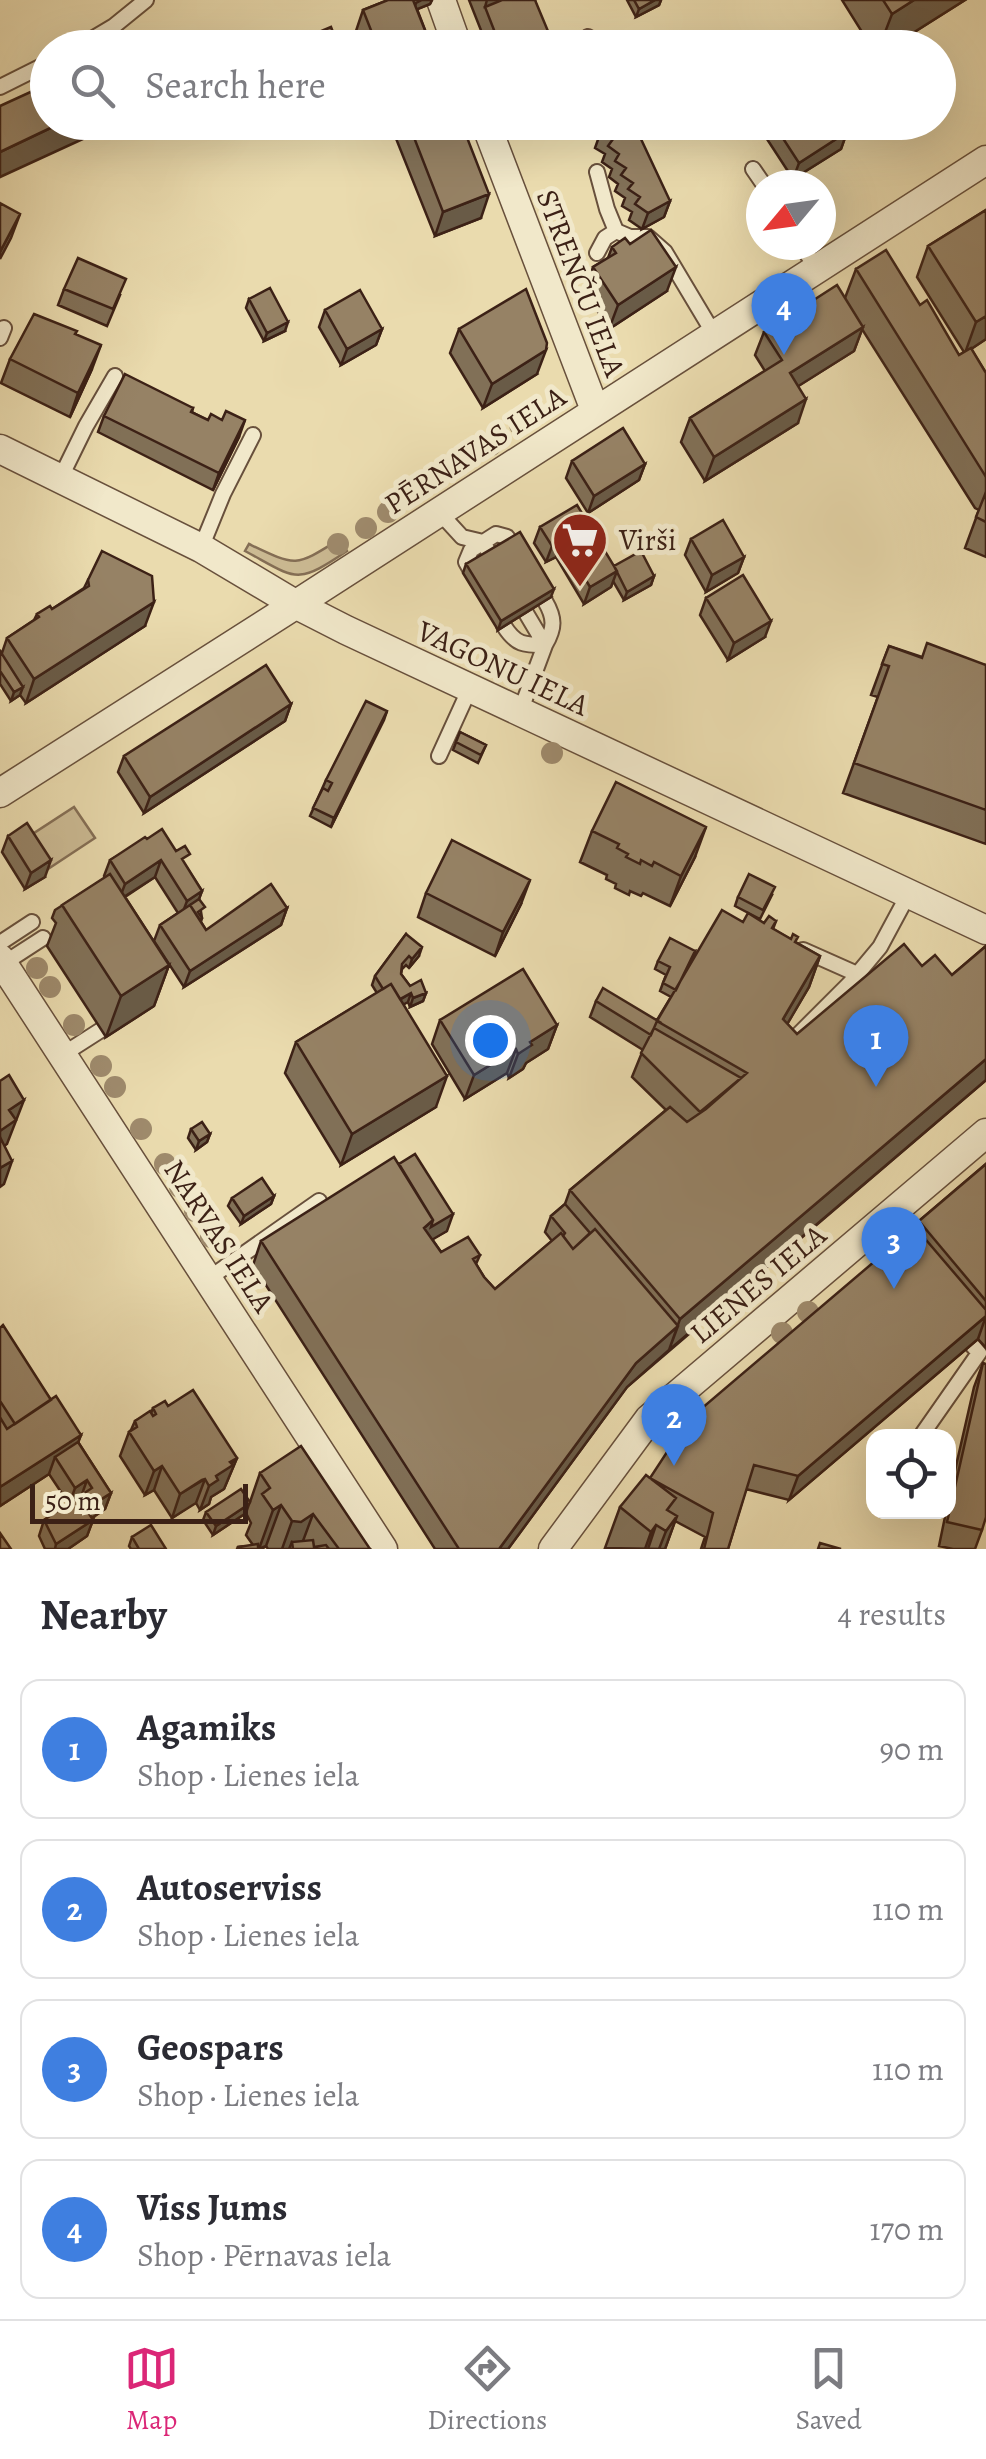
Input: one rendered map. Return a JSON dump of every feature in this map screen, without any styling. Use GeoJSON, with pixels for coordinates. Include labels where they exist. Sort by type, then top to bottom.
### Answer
{"type":"FeatureCollection","features":[{"type":"Feature","properties":{"kind":"street"},"geometry":{"type":"LineString","coordinates":[[441,0],[452,30]]}},
{"type":"Feature","properties":{"kind":"street","name":"STRENČU IELA"},"geometry":{"type":"LineString","coordinates":[[492,140],[595,410]]}},
{"type":"Feature","properties":{"kind":"street","name":"PĒRNAVAS IELA"},"geometry":{"type":"LineString","coordinates":[[836,251],[873,242],[986,160]]}},
{"type":"Feature","properties":{"kind":"street","name":"PĒRNAVAS IELA"},"geometry":{"type":"LineString","coordinates":[[0,793],[714,334],[805,260]]}},
{"type":"Feature","properties":{"kind":"street","name":"VAGONU IELA"},"geometry":{"type":"LineString","coordinates":[[0,449],[202,548],[346,630],[986,930]]}},
{"type":"Feature","properties":{"kind":"street","name":"NARVAS IELA"},"geometry":{"type":"LineString","coordinates":[[1,955],[383,1549]]}},
{"type":"Feature","properties":{"kind":"street","name":"LIENES IELA"},"geometry":{"type":"LineString","coordinates":[[554,1549],[650,1419],[986,1134]]}},
{"type":"Feature","properties":{"kind":"lane"},"geometry":{"type":"LineString","coordinates":[[107,30],[144,1]]}},
{"type":"Feature","properties":{"kind":"lane"},"geometry":{"type":"LineString","coordinates":[[0,87],[30,72]]}},
{"type":"Feature","properties":{"kind":"lane"},"geometry":{"type":"LineString","coordinates":[[597,172],[616,231],[630,237],[648,237],[665,252],[714,334]]}},
{"type":"Feature","properties":{"kind":"lane"},"geometry":{"type":"LineString","coordinates":[[597,253],[605,238],[616,231]]}},
{"type":"Feature","properties":{"kind":"lane"},"geometry":{"type":"LineString","coordinates":[[60,478],[115,376]]}},
{"type":"Feature","properties":{"kind":"lane"},"geometry":{"type":"LineString","coordinates":[[202,548],[223,494],[253,435]]}},
{"type":"Feature","properties":{"kind":"lane"},"geometry":{"type":"LineString","coordinates":[[440,512],[462,537],[487,549]]}},
{"type":"Feature","properties":{"kind":"lane"},"geometry":{"type":"LineString","coordinates":[[487,549],[496,534],[507,537],[511,544]]}},
{"type":"Feature","properties":{"kind":"lane"},"geometry":{"type":"LineString","coordinates":[[470,569],[466,562],[470,550],[487,549]]}},
{"type":"Feature","properties":{"kind":"lane"},"geometry":{"type":"LineString","coordinates":[[520,712],[554,630],[553,614],[545,601]]}},
{"type":"Feature","properties":{"kind":"lane"},"geometry":{"type":"LineString","coordinates":[[526,613],[545,645]]}},
{"type":"Feature","properties":{"kind":"lane"},"geometry":{"type":"LineString","coordinates":[[504,626],[512,639],[526,645],[545,645]]}},
{"type":"Feature","properties":{"kind":"lane"},"geometry":{"type":"LineString","coordinates":[[439,756],[470,688]]}},
{"type":"Feature","properties":{"kind":"lane"},"geometry":{"type":"LineString","coordinates":[[785,1047],[880,947],[908,895]]}},
{"type":"Feature","properties":{"kind":"lane"},"geometry":{"type":"LineString","coordinates":[[1,955],[32,922]]}},
{"type":"Feature","properties":{"kind":"lane"},"geometry":{"type":"LineString","coordinates":[[1,955],[43,938]]}},
{"type":"Feature","properties":{"kind":"lane"},"geometry":{"type":"LineString","coordinates":[[791,945],[857,974]]}},
{"type":"Feature","properties":{"kind":"lane"},"geometry":{"type":"LineString","coordinates":[[62,1055],[101,1030]]}},
{"type":"Feature","properties":{"kind":"lane"},"geometry":{"type":"LineString","coordinates":[[208,1279],[319,1201]]}},
{"type":"Feature","properties":{"kind":"lane"},"geometry":{"type":"LineString","coordinates":[[874,1228],[898,1258]]}},
{"type":"Feature","properties":{"kind":"lane"},"geometry":{"type":"LineString","coordinates":[[926,1429],[979,1354],[972,1345]]}},
{"type":"Feature","properties":{"kind":"shaded area"},"geometry":{"type":"Polygon","coordinates":[[[340,539],[347,551],[306,574],[286,573],[245,551],[249,544],[296,561],[340,539]]]}},
{"type":"Feature","properties":{"kind":"shaded area"},"geometry":{"type":"Polygon","coordinates":[[[74,807],[95,838],[48,869],[28,837],[74,807]]]}},
{"type":"Feature","properties":{"kind":"building"},"geometry":{"type":"Polygon","coordinates":[[[388,0],[413,0],[425,30],[371,30],[363,10],[388,0]]]}},
{"type":"Feature","properties":{"kind":"building"},"geometry":{"type":"Polygon","coordinates":[[[502,0],[535,0],[548,30],[494,30],[485,7],[502,0]]]}},
{"type":"Feature","properties":{"kind":"building"},"geometry":{"type":"Polygon","coordinates":[[[634,0],[655,0],[639,9],[634,0]]]}},
{"type":"Feature","properties":{"kind":"building"},"geometry":{"type":"Polygon","coordinates":[[[883,0],[914,0],[892,14],[883,0]]]}},
{"type":"Feature","properties":{"kind":"building"},"geometry":{"type":"Polygon","coordinates":[[[30,92],[30,138],[0,152],[0,106],[30,92]]]}},
{"type":"Feature","properties":{"kind":"building"},"geometry":{"type":"Polygon","coordinates":[[[415,140],[468,140],[489,194],[443,212],[415,140]]]}},
{"type":"Feature","properties":{"kind":"building"},"geometry":{"type":"Polygon","coordinates":[[[612,140],[641,140],[670,201],[648,213],[635,204],[640,197],[628,189],[633,183],[621,175],[626,168],[615,161],[619,154],[608,146],[612,140]]]}},
{"type":"Feature","properties":{"kind":"building"},"geometry":{"type":"Polygon","coordinates":[[[784,140],[835,140],[799,163],[784,140]]]}},
{"type":"Feature","properties":{"kind":"building"},"geometry":{"type":"Polygon","coordinates":[[[0,203],[20,214],[0,252],[0,203]]]}},
{"type":"Feature","properties":{"kind":"building"},"geometry":{"type":"Polygon","coordinates":[[[986,210],[986,316],[976,322],[928,246],[986,210]]]}},
{"type":"Feature","properties":{"kind":"building"},"geometry":{"type":"Polygon","coordinates":[[[651,230],[676,267],[618,305],[593,267],[616,253],[612,247],[625,238],[630,244],[651,230]]]}},
{"type":"Feature","properties":{"kind":"building"},"geometry":{"type":"Polygon","coordinates":[[[886,250],[920,305],[927,300],[959,355],[971,348],[986,373],[986,477],[856,269],[886,250]]]}},
{"type":"Feature","properties":{"kind":"building"},"geometry":{"type":"Polygon","coordinates":[[[78,258],[126,279],[113,309],[64,289],[78,258]]]}},
{"type":"Feature","properties":{"kind":"building"},"geometry":{"type":"Polygon","coordinates":[[[837,285],[863,327],[790,373],[806,399],[714,457],[690,418],[782,360],[764,332],[837,285]]]}},
{"type":"Feature","properties":{"kind":"building"},"geometry":{"type":"Polygon","coordinates":[[[270,288],[288,322],[267,333],[249,299],[270,288]]]}},
{"type":"Feature","properties":{"kind":"building"},"geometry":{"type":"Polygon","coordinates":[[[526,289],[547,343],[546,350],[492,384],[459,329],[526,289]]]}},
{"type":"Feature","properties":{"kind":"building"},"geometry":{"type":"Polygon","coordinates":[[[360,290],[382,329],[347,349],[325,310],[360,290]]]}},
{"type":"Feature","properties":{"kind":"building"},"geometry":{"type":"Polygon","coordinates":[[[34,314],[101,345],[78,393],[10,359],[34,314]]]}},
{"type":"Feature","properties":{"kind":"building"},"geometry":{"type":"Polygon","coordinates":[[[125,374],[193,408],[191,412],[208,420],[211,414],[222,420],[226,411],[245,420],[219,473],[104,416],[125,374]]]}},
{"type":"Feature","properties":{"kind":"building"},"geometry":{"type":"Polygon","coordinates":[[[623,428],[645,464],[594,496],[572,461],[623,428]]]}},
{"type":"Feature","properties":{"kind":"building"},"geometry":{"type":"Polygon","coordinates":[[[986,492],[986,522],[976,517],[986,492]]]}},
{"type":"Feature","properties":{"kind":"building"},"geometry":{"type":"Polygon","coordinates":[[[577,505],[617,571],[590,587],[562,540],[552,546],[540,527],[577,505]]]}},
{"type":"Feature","properties":{"kind":"building"},"geometry":{"type":"Polygon","coordinates":[[[723,520],[744,557],[712,575],[691,539],[723,520]]]}},
{"type":"Feature","properties":{"kind":"building"},"geometry":{"type":"Polygon","coordinates":[[[520,532],[554,589],[501,621],[466,564],[520,532]]]}},
{"type":"Feature","properties":{"kind":"building"},"geometry":{"type":"Polygon","coordinates":[[[102,551],[152,576],[154,602],[34,679],[7,638],[39,617],[37,614],[89,586],[88,580],[102,551]]]}},
{"type":"Feature","properties":{"kind":"building"},"geometry":{"type":"Polygon","coordinates":[[[641,551],[654,576],[627,592],[614,566],[641,551]]]}},
{"type":"Feature","properties":{"kind":"building"},"geometry":{"type":"Polygon","coordinates":[[[743,575],[771,621],[734,643],[706,598],[743,575]]]}},
{"type":"Feature","properties":{"kind":"building"},"geometry":{"type":"Polygon","coordinates":[[[927,643],[986,665],[986,810],[854,763],[889,666],[882,664],[889,646],[922,658],[927,643]]]}},
{"type":"Feature","properties":{"kind":"building"},"geometry":{"type":"Polygon","coordinates":[[[0,651],[23,687],[14,692],[0,671],[0,651]]]}},
{"type":"Feature","properties":{"kind":"building"},"geometry":{"type":"Polygon","coordinates":[[[266,665],[291,704],[150,797],[124,756],[266,665]]]}},
{"type":"Feature","properties":{"kind":"building"},"geometry":{"type":"Polygon","coordinates":[[[366,701],[387,711],[334,818],[313,808],[323,788],[328,791],[332,783],[326,780],[366,701]]]}},
{"type":"Feature","properties":{"kind":"building"},"geometry":{"type":"Polygon","coordinates":[[[460,732],[486,745],[481,755],[456,742],[460,732]]]}},
{"type":"Feature","properties":{"kind":"building"},"geometry":{"type":"Polygon","coordinates":[[[616,782],[706,827],[681,876],[654,862],[652,866],[641,860],[640,864],[626,857],[628,854],[617,848],[619,844],[592,831],[616,782]]]}},
{"type":"Feature","properties":{"kind":"building"},"geometry":{"type":"Polygon","coordinates":[[[27,823],[51,860],[31,873],[8,836],[27,823]]]}},
{"type":"Feature","properties":{"kind":"building"},"geometry":{"type":"Polygon","coordinates":[[[162,829],[176,851],[185,846],[190,854],[182,859],[202,891],[187,901],[161,860],[125,884],[110,860],[162,829]]]}},
{"type":"Feature","properties":{"kind":"building"},"geometry":{"type":"Polygon","coordinates":[[[452,840],[530,880],[503,932],[426,893],[452,840]]]}},
{"type":"Feature","properties":{"kind":"building"},"geometry":{"type":"Polygon","coordinates":[[[110,874],[169,965],[121,996],[62,905],[110,874]]]}},
{"type":"Feature","properties":{"kind":"building"},"geometry":{"type":"Polygon","coordinates":[[[749,874],[775,887],[763,910],[738,897],[749,874]]]}},
{"type":"Feature","properties":{"kind":"building"},"geometry":{"type":"Polygon","coordinates":[[[271,884],[287,908],[190,971],[160,925],[190,905],[206,930],[271,884]]]}},
{"type":"Feature","properties":{"kind":"building"},"geometry":{"type":"Polygon","coordinates":[[[199,899],[205,907],[198,912],[200,920],[190,905],[199,899]]]}},
{"type":"Feature","properties":{"kind":"building"},"geometry":{"type":"Polygon","coordinates":[[[722,910],[743,922],[748,913],[764,923],[769,916],[776,921],[772,928],[791,939],[793,934],[798,937],[795,942],[820,956],[783,1019],[797,1034],[904,944],[922,966],[935,955],[952,975],[986,946],[986,1059],[680,1319],[570,1190],[670,1107],[687,1122],[747,1073],[657,1021],[722,910]]]}},
{"type":"Feature","properties":{"kind":"building"},"geometry":{"type":"Polygon","coordinates":[[[406,934],[422,947],[402,964],[401,974],[410,986],[421,980],[426,993],[413,998],[411,993],[400,999],[391,984],[383,989],[375,976],[406,934]]]}},
{"type":"Feature","properties":{"kind":"building"},"geometry":{"type":"Polygon","coordinates":[[[670,938],[695,951],[676,990],[663,983],[670,967],[658,961],[670,938]]]}},
{"type":"Feature","properties":{"kind":"building"},"geometry":{"type":"Polygon","coordinates":[[[523,969],[557,1025],[518,1054],[516,1049],[474,1075],[440,1020],[523,969]]]}},
{"type":"Feature","properties":{"kind":"building"},"geometry":{"type":"Polygon","coordinates":[[[391,984],[447,1076],[352,1134],[296,1042],[391,984]]]}},
{"type":"Feature","properties":{"kind":"building"},"geometry":{"type":"Polygon","coordinates":[[[603,988],[658,1021],[651,1035],[596,1001],[603,988]]]}},
{"type":"Feature","properties":{"kind":"building"},"geometry":{"type":"Polygon","coordinates":[[[654,1028],[741,1078],[700,1112],[641,1053],[654,1028]]]}},
{"type":"Feature","properties":{"kind":"building"},"geometry":{"type":"Polygon","coordinates":[[[9,1075],[24,1100],[9,1110],[16,1120],[0,1131],[0,1081],[9,1075]]]}},
{"type":"Feature","properties":{"kind":"building"},"geometry":{"type":"Polygon","coordinates":[[[202,1122],[210,1134],[199,1141],[191,1129],[202,1122]]]}},
{"type":"Feature","properties":{"kind":"building"},"geometry":{"type":"Polygon","coordinates":[[[0,1137],[12,1161],[0,1168],[0,1137]]]}},
{"type":"Feature","properties":{"kind":"building"},"geometry":{"type":"Polygon","coordinates":[[[415,1154],[453,1214],[431,1227],[433,1220],[399,1164],[415,1154]]]}},
{"type":"Feature","properties":{"kind":"building"},"geometry":{"type":"Polygon","coordinates":[[[394,1157],[433,1220],[424,1228],[441,1252],[468,1237],[480,1255],[473,1259],[495,1289],[561,1233],[573,1249],[595,1229],[678,1326],[636,1363],[499,1549],[459,1549],[261,1241],[394,1157]]]}},
{"type":"Feature","properties":{"kind":"building"},"geometry":{"type":"Polygon","coordinates":[[[986,1164],[986,1301],[919,1221],[986,1164]]]}},
{"type":"Feature","properties":{"kind":"building"},"geometry":{"type":"Polygon","coordinates":[[[262,1178],[274,1196],[244,1216],[232,1198],[262,1178]]]}},
{"type":"Feature","properties":{"kind":"building"},"geometry":{"type":"Polygon","coordinates":[[[565,1204],[590,1233],[573,1249],[551,1216],[565,1204]]]}},
{"type":"Feature","properties":{"kind":"building"},"geometry":{"type":"Polygon","coordinates":[[[915,1227],[986,1310],[986,1316],[798,1476],[754,1465],[728,1549],[704,1549],[713,1513],[650,1478],[688,1420],[915,1227]]]}},
{"type":"Feature","properties":{"kind":"building"},"geometry":{"type":"Polygon","coordinates":[[[3,1325],[51,1400],[15,1424],[0,1401],[3,1325]]]}},
{"type":"Feature","properties":{"kind":"building"},"geometry":{"type":"Polygon","coordinates":[[[983,1363],[986,1517],[982,1530],[947,1522],[956,1519],[956,1482],[983,1363]]]}},
{"type":"Feature","properties":{"kind":"building"},"geometry":{"type":"Polygon","coordinates":[[[193,1390],[237,1458],[209,1486],[205,1479],[180,1494],[162,1466],[154,1471],[129,1432],[137,1427],[135,1421],[150,1411],[153,1416],[156,1414],[153,1408],[165,1401],[168,1406],[193,1390]]]}},
{"type":"Feature","properties":{"kind":"building"},"geometry":{"type":"Polygon","coordinates":[[[56,1396],[81,1435],[0,1487],[0,1420],[7,1429],[56,1396]]]}},
{"type":"Feature","properties":{"kind":"building"},"geometry":{"type":"Polygon","coordinates":[[[78,1442],[111,1493],[86,1509],[93,1520],[56,1544],[44,1520],[92,1488],[87,1480],[75,1488],[55,1457],[78,1442]]]}},
{"type":"Feature","properties":{"kind":"building"},"geometry":{"type":"Polygon","coordinates":[[[301,1446],[370,1549],[339,1549],[313,1514],[301,1522],[292,1521],[281,1505],[273,1510],[262,1494],[270,1488],[260,1473],[301,1446]]]}},
{"type":"Feature","properties":{"kind":"building"},"geometry":{"type":"Polygon","coordinates":[[[646,1475],[676,1498],[667,1510],[677,1516],[666,1531],[656,1525],[651,1532],[620,1507],[646,1475]]]}},
{"type":"Feature","properties":{"kind":"building"},"geometry":{"type":"Polygon","coordinates":[[[241,1489],[249,1504],[216,1526],[206,1512],[241,1489]]]}},
{"type":"Feature","properties":{"kind":"building"},"geometry":{"type":"Polygon","coordinates":[[[151,1525],[166,1549],[139,1549],[132,1537],[151,1525]]]}},
{"type":"Feature","properties":{"kind":"building"},"geometry":{"type":"Polygon","coordinates":[[[0,1533],[11,1549],[0,1549],[0,1533]]]}},
{"type":"Feature","properties":{"kind":"building"},"geometry":{"type":"Polygon","coordinates":[[[313,1540],[314,1547],[326,1545],[329,1549],[293,1549],[292,1542],[313,1540]]]}},
{"type":"Feature","properties":{"kind":"building"},"geometry":{"type":"Polygon","coordinates":[[[820,1543],[841,1549],[818,1549],[820,1543]]]}},
{"type":"Feature","properties":{"kind":"building"},"geometry":{"type":"Polygon","coordinates":[[[258,1544],[258,1549],[238,1549],[238,1547],[258,1544]]]}},
{"type":"Feature","properties":{"kind":"place","name":"Viss Jums"},"geometry":{"type":"Point","coordinates":[784,355]}},
{"type":"Feature","properties":{"kind":"place","name":"Virši"},"geometry":{"type":"Point","coordinates":[580,589]}},
{"type":"Feature","properties":{"kind":"place","name":"Agamiks"},"geometry":{"type":"Point","coordinates":[876,1087]}},
{"type":"Feature","properties":{"kind":"place","name":"Geospars"},"geometry":{"type":"Point","coordinates":[894,1289]}},
{"type":"Feature","properties":{"kind":"place","name":"Autoserviss"},"geometry":{"type":"Point","coordinates":[674,1466]}}]}
